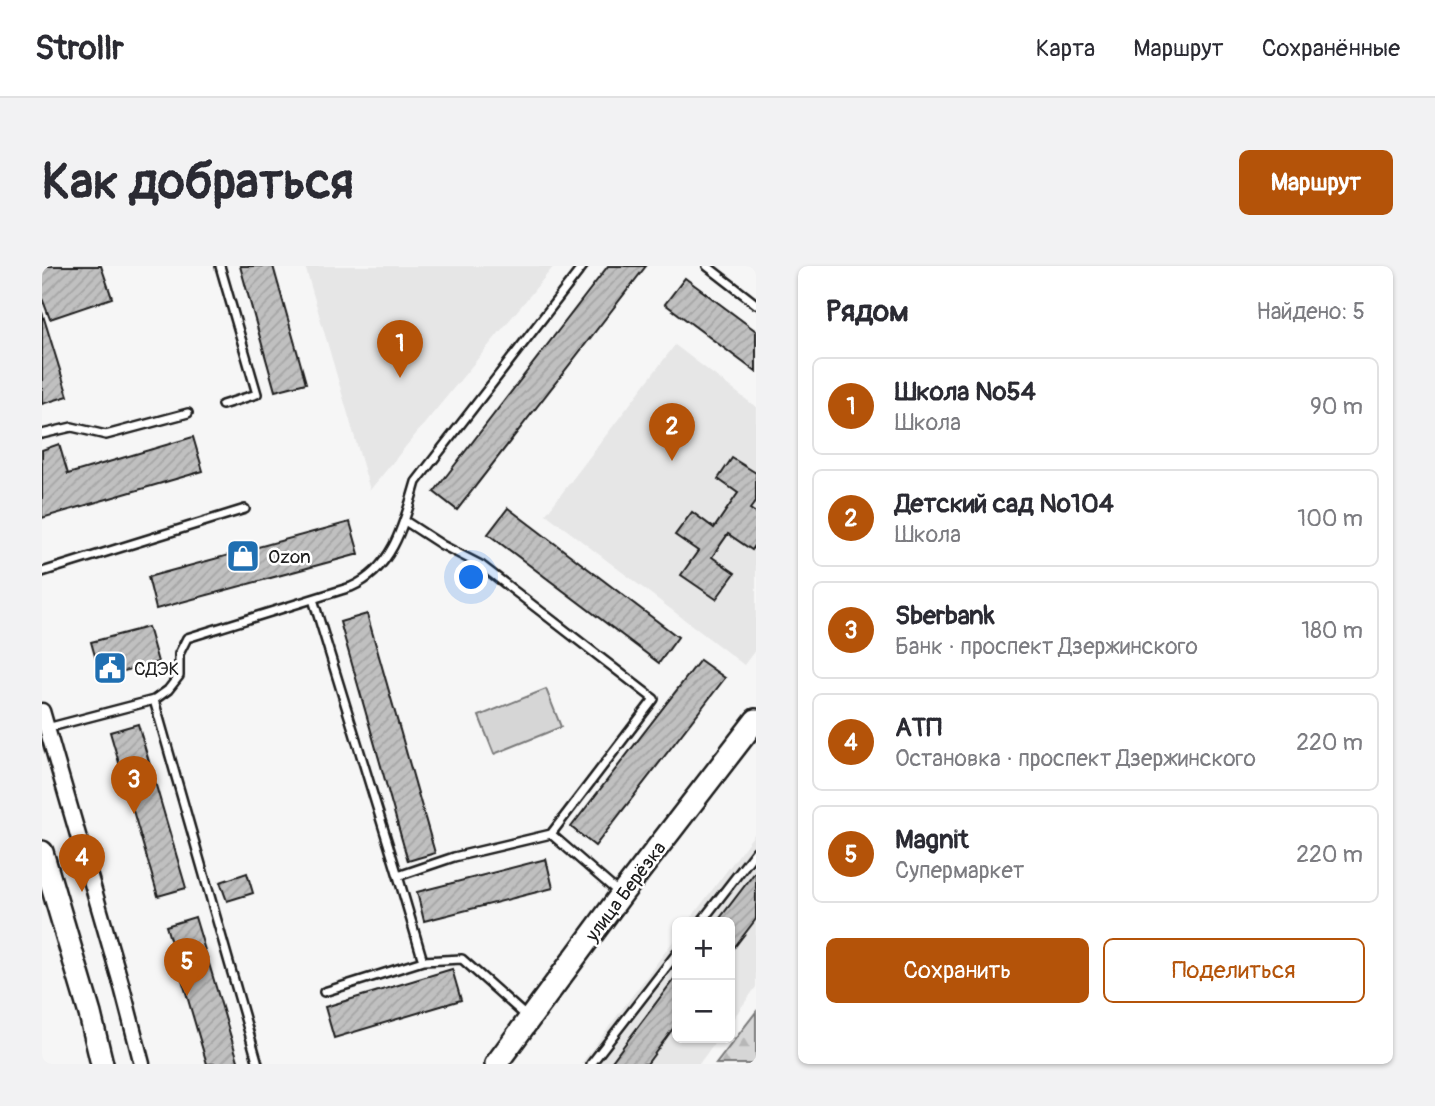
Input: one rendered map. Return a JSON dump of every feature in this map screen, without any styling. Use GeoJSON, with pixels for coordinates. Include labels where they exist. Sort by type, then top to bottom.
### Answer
{"type":"FeatureCollection","features":[{"type":"Feature","properties":{"kind":"main road","name":"улица Берёзка"},"geometry":{"type":"LineString","coordinates":[[496,1064],[621,895],[756,720]]}},
{"type":"Feature","properties":{"kind":"main road"},"geometry":{"type":"LineString","coordinates":[[42,852],[102,1064]]}},
{"type":"Feature","properties":{"kind":"street"},"geometry":{"type":"LineString","coordinates":[[42,711],[142,1064]]}},
{"type":"Feature","properties":{"kind":"lane"},"geometry":{"type":"LineString","coordinates":[[220,266],[257,394],[222,405]]}},
{"type":"Feature","properties":{"kind":"lane"},"geometry":{"type":"LineString","coordinates":[[47,727],[154,700],[168,690],[179,676],[179,654],[187,638],[365,581],[379,569],[405,521],[416,482],[583,266]]}},
{"type":"Feature","properties":{"kind":"lane"},"geometry":{"type":"LineString","coordinates":[[707,266],[756,304]]}},
{"type":"Feature","properties":{"kind":"lane"},"geometry":{"type":"LineString","coordinates":[[42,434],[72,427],[106,435],[188,413]]}},
{"type":"Feature","properties":{"kind":"lane"},"geometry":{"type":"LineString","coordinates":[[42,572],[245,509]]}},
{"type":"Feature","properties":{"kind":"lane"},"geometry":{"type":"LineString","coordinates":[[398,876],[454,857],[551,834],[654,699],[481,565],[442,545],[405,521]]}},
{"type":"Feature","properties":{"kind":"lane"},"geometry":{"type":"LineString","coordinates":[[313,599],[423,961]]}},
{"type":"Feature","properties":{"kind":"lane"},"geometry":{"type":"LineString","coordinates":[[154,700],[258,1064]]}},
{"type":"Feature","properties":{"kind":"lane"},"geometry":{"type":"LineString","coordinates":[[551,834],[621,895]]}},
{"type":"Feature","properties":{"kind":"lane"},"geometry":{"type":"LineString","coordinates":[[705,917],[756,851]]}},
{"type":"Feature","properties":{"kind":"lane"},"geometry":{"type":"LineString","coordinates":[[324,992],[423,961],[462,959],[529,1020]]}},
{"type":"Feature","properties":{"kind":"lane"},"geometry":{"type":"LineString","coordinates":[[591,1064],[672,959]]}},
{"type":"Feature","properties":{"kind":"shaded area"},"geometry":{"type":"Polygon","coordinates":[[[305,266],[554,266],[370,490],[305,266]]]}},
{"type":"Feature","properties":{"kind":"shaded area"},"geometry":{"type":"Polygon","coordinates":[[[675,345],[756,407],[756,649],[744,665],[546,514],[675,345]]]}},
{"type":"Feature","properties":{"kind":"shaded area"},"geometry":{"type":"Polygon","coordinates":[[[756,832],[756,987],[735,1016],[735,917],[692,917],[756,832]]]}},
{"type":"Feature","properties":{"kind":"shaded area"},"geometry":{"type":"Polygon","coordinates":[[[672,943],[672,1043],[714,1043],[699,1064],[581,1064],[672,943]]]}},
{"type":"Feature","properties":{"kind":"green space"},"geometry":{"type":"Polygon","coordinates":[[[546,689],[561,727],[494,754],[479,716],[546,689]]]}},
{"type":"Feature","properties":{"kind":"green space"},"geometry":{"type":"Polygon","coordinates":[[[756,1012],[756,1064],[716,1064],[732,1043],[735,1043],[756,1012]]]}},
{"type":"Feature","properties":{"kind":"building"},"geometry":{"type":"Polygon","coordinates":[[[42,266],[101,266],[112,298],[50,319],[42,298],[42,266]]]}},
{"type":"Feature","properties":{"kind":"building"},"geometry":{"type":"Polygon","coordinates":[[[240,266],[273,266],[306,383],[275,391],[240,266]]]}},
{"type":"Feature","properties":{"kind":"building"},"geometry":{"type":"Polygon","coordinates":[[[608,266],[646,266],[457,510],[434,492],[608,266]]]}},
{"type":"Feature","properties":{"kind":"building"},"geometry":{"type":"Polygon","coordinates":[[[685,278],[756,331],[756,372],[665,304],[685,278]]]}},
{"type":"Feature","properties":{"kind":"building"},"geometry":{"type":"Polygon","coordinates":[[[42,312],[68,396],[42,404],[42,312]]]}},
{"type":"Feature","properties":{"kind":"building"},"geometry":{"type":"Polygon","coordinates":[[[193,437],[203,471],[42,518],[42,450],[59,444],[68,474],[193,437]]]}},
{"type":"Feature","properties":{"kind":"building"},"geometry":{"type":"Polygon","coordinates":[[[732,458],[756,473],[756,501],[750,509],[756,513],[756,544],[752,550],[728,534],[712,557],[735,573],[716,599],[681,575],[698,551],[675,535],[692,512],[714,528],[738,493],[718,479],[732,458]]]}},
{"type":"Feature","properties":{"kind":"building"},"geometry":{"type":"Polygon","coordinates":[[[508,508],[678,637],[659,663],[488,534],[508,508]]]}},
{"type":"Feature","properties":{"kind":"building"},"geometry":{"type":"Polygon","coordinates":[[[350,522],[359,554],[156,609],[148,577],[350,522]]]}},
{"type":"Feature","properties":{"kind":"building"},"geometry":{"type":"Polygon","coordinates":[[[367,614],[435,853],[408,861],[340,622],[367,614]]]}},
{"type":"Feature","properties":{"kind":"building"},"geometry":{"type":"Polygon","coordinates":[[[148,627],[158,662],[101,677],[91,642],[148,627]]]}},
{"type":"Feature","properties":{"kind":"building"},"geometry":{"type":"Polygon","coordinates":[[[700,660],[725,678],[595,846],[571,827],[700,660]]]}},
{"type":"Feature","properties":{"kind":"building"},"geometry":{"type":"Polygon","coordinates":[[[138,724],[186,888],[158,896],[110,732],[138,724]]]}},
{"type":"Feature","properties":{"kind":"building"},"geometry":{"type":"Polygon","coordinates":[[[546,859],[553,888],[424,921],[417,892],[546,859]]]}},
{"type":"Feature","properties":{"kind":"building"},"geometry":{"type":"Polygon","coordinates":[[[756,871],[756,919],[735,946],[735,917],[721,917],[756,871]]]}},
{"type":"Feature","properties":{"kind":"building"},"geometry":{"type":"Polygon","coordinates":[[[247,873],[253,893],[227,901],[220,882],[247,873]]]}},
{"type":"Feature","properties":{"kind":"building"},"geometry":{"type":"Polygon","coordinates":[[[195,917],[239,1064],[207,1064],[166,926],[195,917]]]}},
{"type":"Feature","properties":{"kind":"building"},"geometry":{"type":"Polygon","coordinates":[[[452,969],[461,1000],[334,1038],[325,1007],[452,969]]]}},
{"type":"Feature","properties":{"kind":"building"},"geometry":{"type":"Polygon","coordinates":[[[672,982],[672,1030],[647,1064],[610,1064],[672,982]]]}},
{"type":"Feature","properties":{"kind":"place","name":"Школа №54"},"geometry":{"type":"Point","coordinates":[400,378]}},
{"type":"Feature","properties":{"kind":"place","name":"Детский сад №104"},"geometry":{"type":"Point","coordinates":[672,461]}},
{"type":"Feature","properties":{"kind":"place","name":"Ozon"},"geometry":{"type":"Point","coordinates":[243,556]}},
{"type":"Feature","properties":{"kind":"place","name":"СДЭК"},"geometry":{"type":"Point","coordinates":[110,668]}},
{"type":"Feature","properties":{"kind":"place","name":"Sberbank"},"geometry":{"type":"Point","coordinates":[134,814]}},
{"type":"Feature","properties":{"kind":"place","name":"АТП"},"geometry":{"type":"Point","coordinates":[82,892]}},
{"type":"Feature","properties":{"kind":"place","name":"Magnit"},"geometry":{"type":"Point","coordinates":[187,996]}}]}
